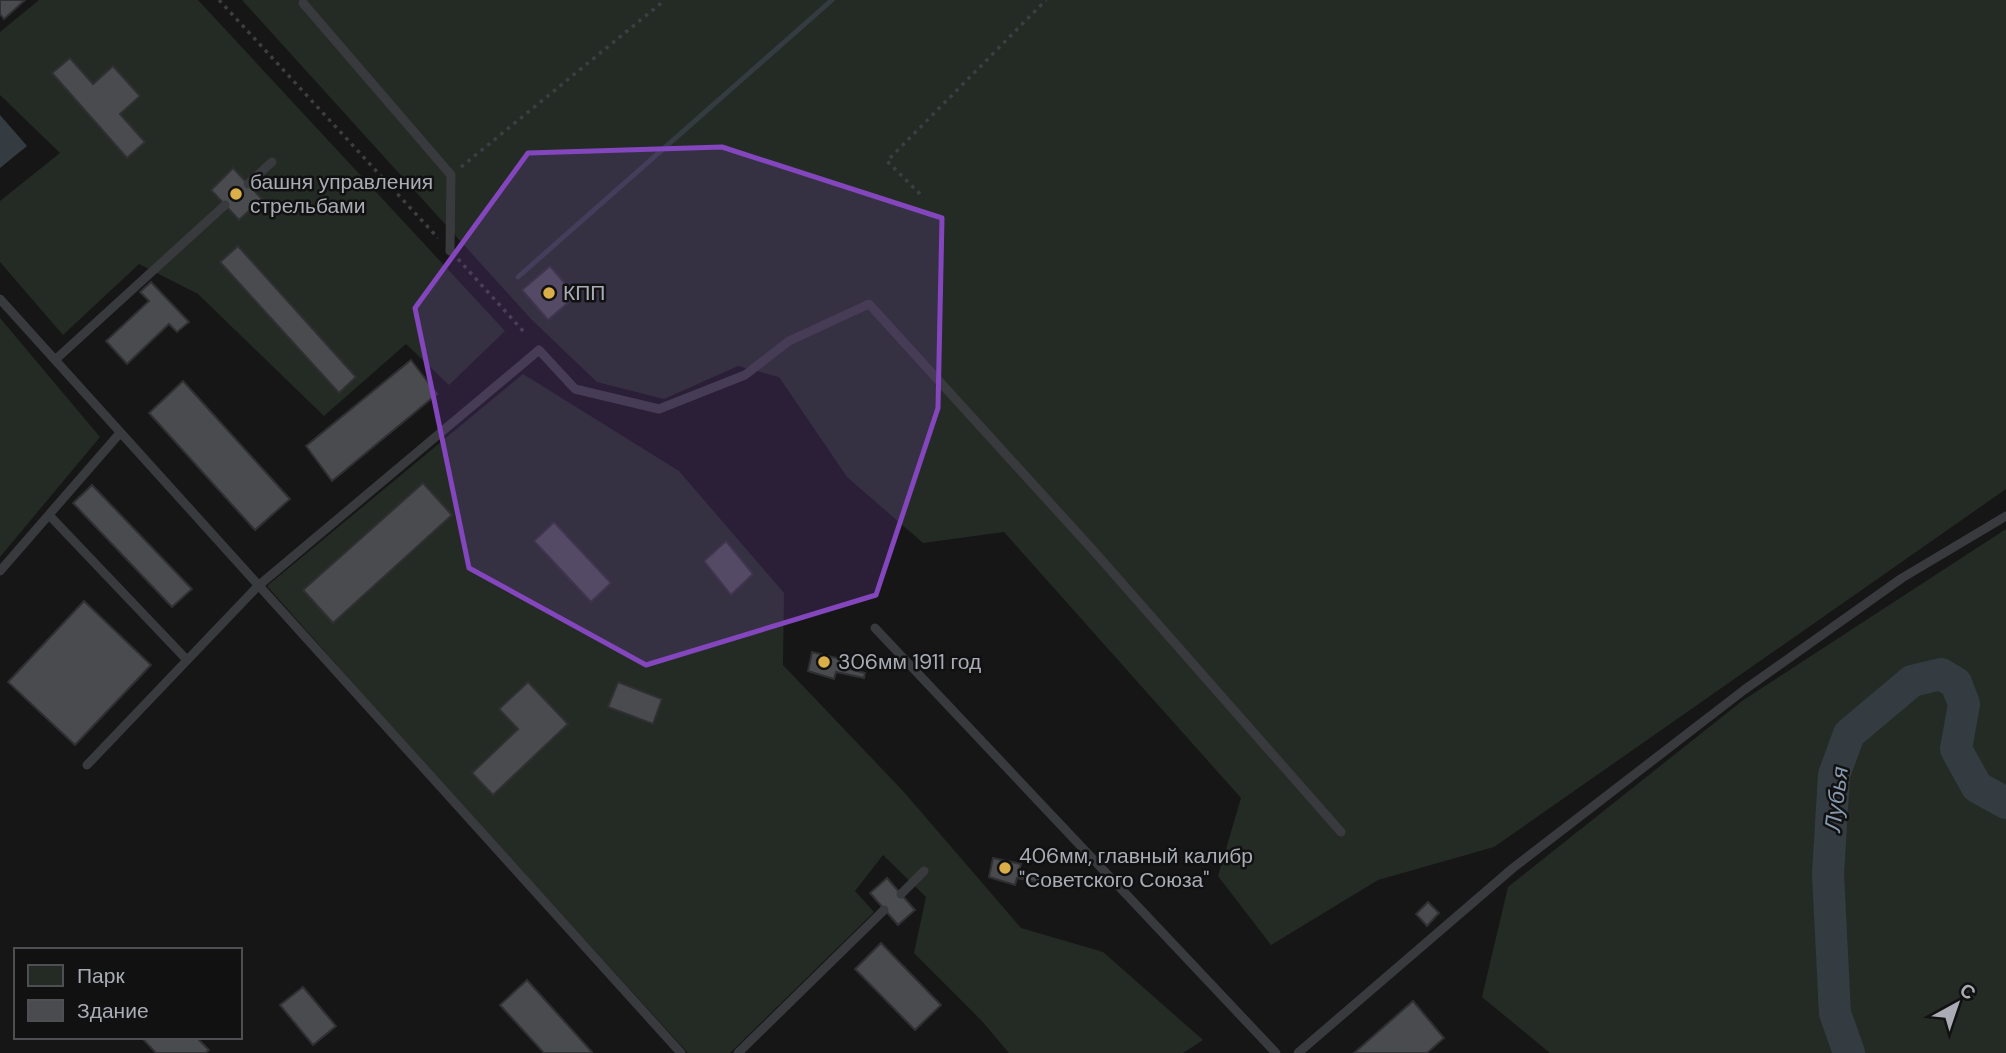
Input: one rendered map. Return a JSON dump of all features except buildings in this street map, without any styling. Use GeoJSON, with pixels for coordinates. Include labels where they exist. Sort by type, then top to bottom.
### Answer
{"type":"FeatureCollection","features":[{"type":"Feature","properties":{"kind":"lane"},"geometry":{"type":"LineString","coordinates":[[303,3],[451,175],[450,251]]}},
{"type":"Feature","properties":{"kind":"lane"},"geometry":{"type":"LineString","coordinates":[[248,184],[272,162]]}},
{"type":"Feature","properties":{"kind":"lane"},"geometry":{"type":"LineString","coordinates":[[55,360],[225,205]]}},
{"type":"Feature","properties":{"kind":"lane"},"geometry":{"type":"LineString","coordinates":[[0,299],[681,1053]]}},
{"type":"Feature","properties":{"kind":"lane"},"geometry":{"type":"LineString","coordinates":[[87,765],[258,586],[539,349],[575,388],[659,409],[746,375],[789,341],[869,304],[1092,549],[1341,832]]}},
{"type":"Feature","properties":{"kind":"lane"},"geometry":{"type":"LineString","coordinates":[[0,571],[120,433]]}},
{"type":"Feature","properties":{"kind":"lane"},"geometry":{"type":"LineString","coordinates":[[49,515],[187,660]]}},
{"type":"Feature","properties":{"kind":"lane"},"geometry":{"type":"LineString","coordinates":[[1298,1053],[1513,868],[1744,690],[1902,578],[2006,516]]}},
{"type":"Feature","properties":{"kind":"lane"},"geometry":{"type":"LineString","coordinates":[[875,628],[1276,1053]]}},
{"type":"Feature","properties":{"kind":"lane"},"geometry":{"type":"LineString","coordinates":[[901,894],[924,871]]}},
{"type":"Feature","properties":{"kind":"lane"},"geometry":{"type":"LineString","coordinates":[[738,1053],[884,910]]}},
{"type":"Feature","properties":{"kind":"path"},"geometry":{"type":"LineString","coordinates":[[219,0],[524,332]]}},
{"type":"Feature","properties":{"kind":"path"},"geometry":{"type":"LineString","coordinates":[[451,175],[665,0]]}},
{"type":"Feature","properties":{"kind":"path"},"geometry":{"type":"LineString","coordinates":[[920,194],[887,161],[1046,0]]}},
{"type":"Feature","properties":{"kind":"highlighted area"},"geometry":{"type":"Polygon","coordinates":[[[722,147],[942,218],[938,408],[876,595],[646,665],[469,568],[415,308],[528,153],[722,147]]]}},
{"type":"Feature","properties":{"kind":"green space"},"geometry":{"type":"Polygon","coordinates":[[[39,0],[198,0],[505,331],[449,385],[406,344],[324,416],[198,294],[139,264],[63,335],[0,262],[0,201],[60,153],[0,95],[0,32],[39,0]]]}},
{"type":"Feature","properties":{"kind":"green space"},"geometry":{"type":"Polygon","coordinates":[[[242,0],[2006,0],[2006,489],[1494,847],[1378,880],[1271,945],[1218,876],[1241,798],[1004,532],[923,543],[847,477],[779,377],[738,366],[664,399],[597,382],[531,319],[242,0]]]}},
{"type":"Feature","properties":{"kind":"green space"},"geometry":{"type":"Polygon","coordinates":[[[0,318],[100,437],[0,557],[0,318]]]}},
{"type":"Feature","properties":{"kind":"green space"},"geometry":{"type":"Polygon","coordinates":[[[523,374],[679,471],[784,593],[783,665],[903,791],[1021,928],[1103,952],[1203,1040],[1183,1053],[1009,1053],[981,1020],[914,953],[926,897],[883,855],[855,891],[874,912],[730,1053],[688,1053],[421,760],[267,586],[523,374]]]}},
{"type":"Feature","properties":{"kind":"green space"},"geometry":{"type":"Polygon","coordinates":[[[2006,529],[2006,1053],[1550,1053],[1482,997],[1508,887],[1742,701],[2006,529]]]}},
{"type":"Feature","properties":{"kind":"shaded area"},"geometry":{"type":"Polygon","coordinates":[[[0,115],[27,146],[0,168],[0,115]]]}},
{"type":"Feature","properties":{"kind":"waterway"},"geometry":{"type":"LineString","coordinates":[[518,277],[832,0]]}},
{"type":"Feature","properties":{"kind":"waterway","name":"Лубья"},"geometry":{"type":"LineString","coordinates":[[1849,1053],[1835,1013],[1828,874],[1834,775],[1849,734],[1912,681],[1941,674],[1956,683],[1964,704],[1956,749],[1977,787],[2006,803]]}},
{"type":"Feature","properties":{"kind":"place","name":"башня управления стрельбами"},"geometry":{"type":"Point","coordinates":[236,194]}},
{"type":"Feature","properties":{"kind":"place","name":"КПП"},"geometry":{"type":"Point","coordinates":[549,293]}},
{"type":"Feature","properties":{"kind":"place","name":"306мм 1911 год"},"geometry":{"type":"Point","coordinates":[824,662]}},
{"type":"Feature","properties":{"kind":"place","name":"406мм, главный калибр \"Советского Союза\""},"geometry":{"type":"Point","coordinates":[1005,868]}}]}
